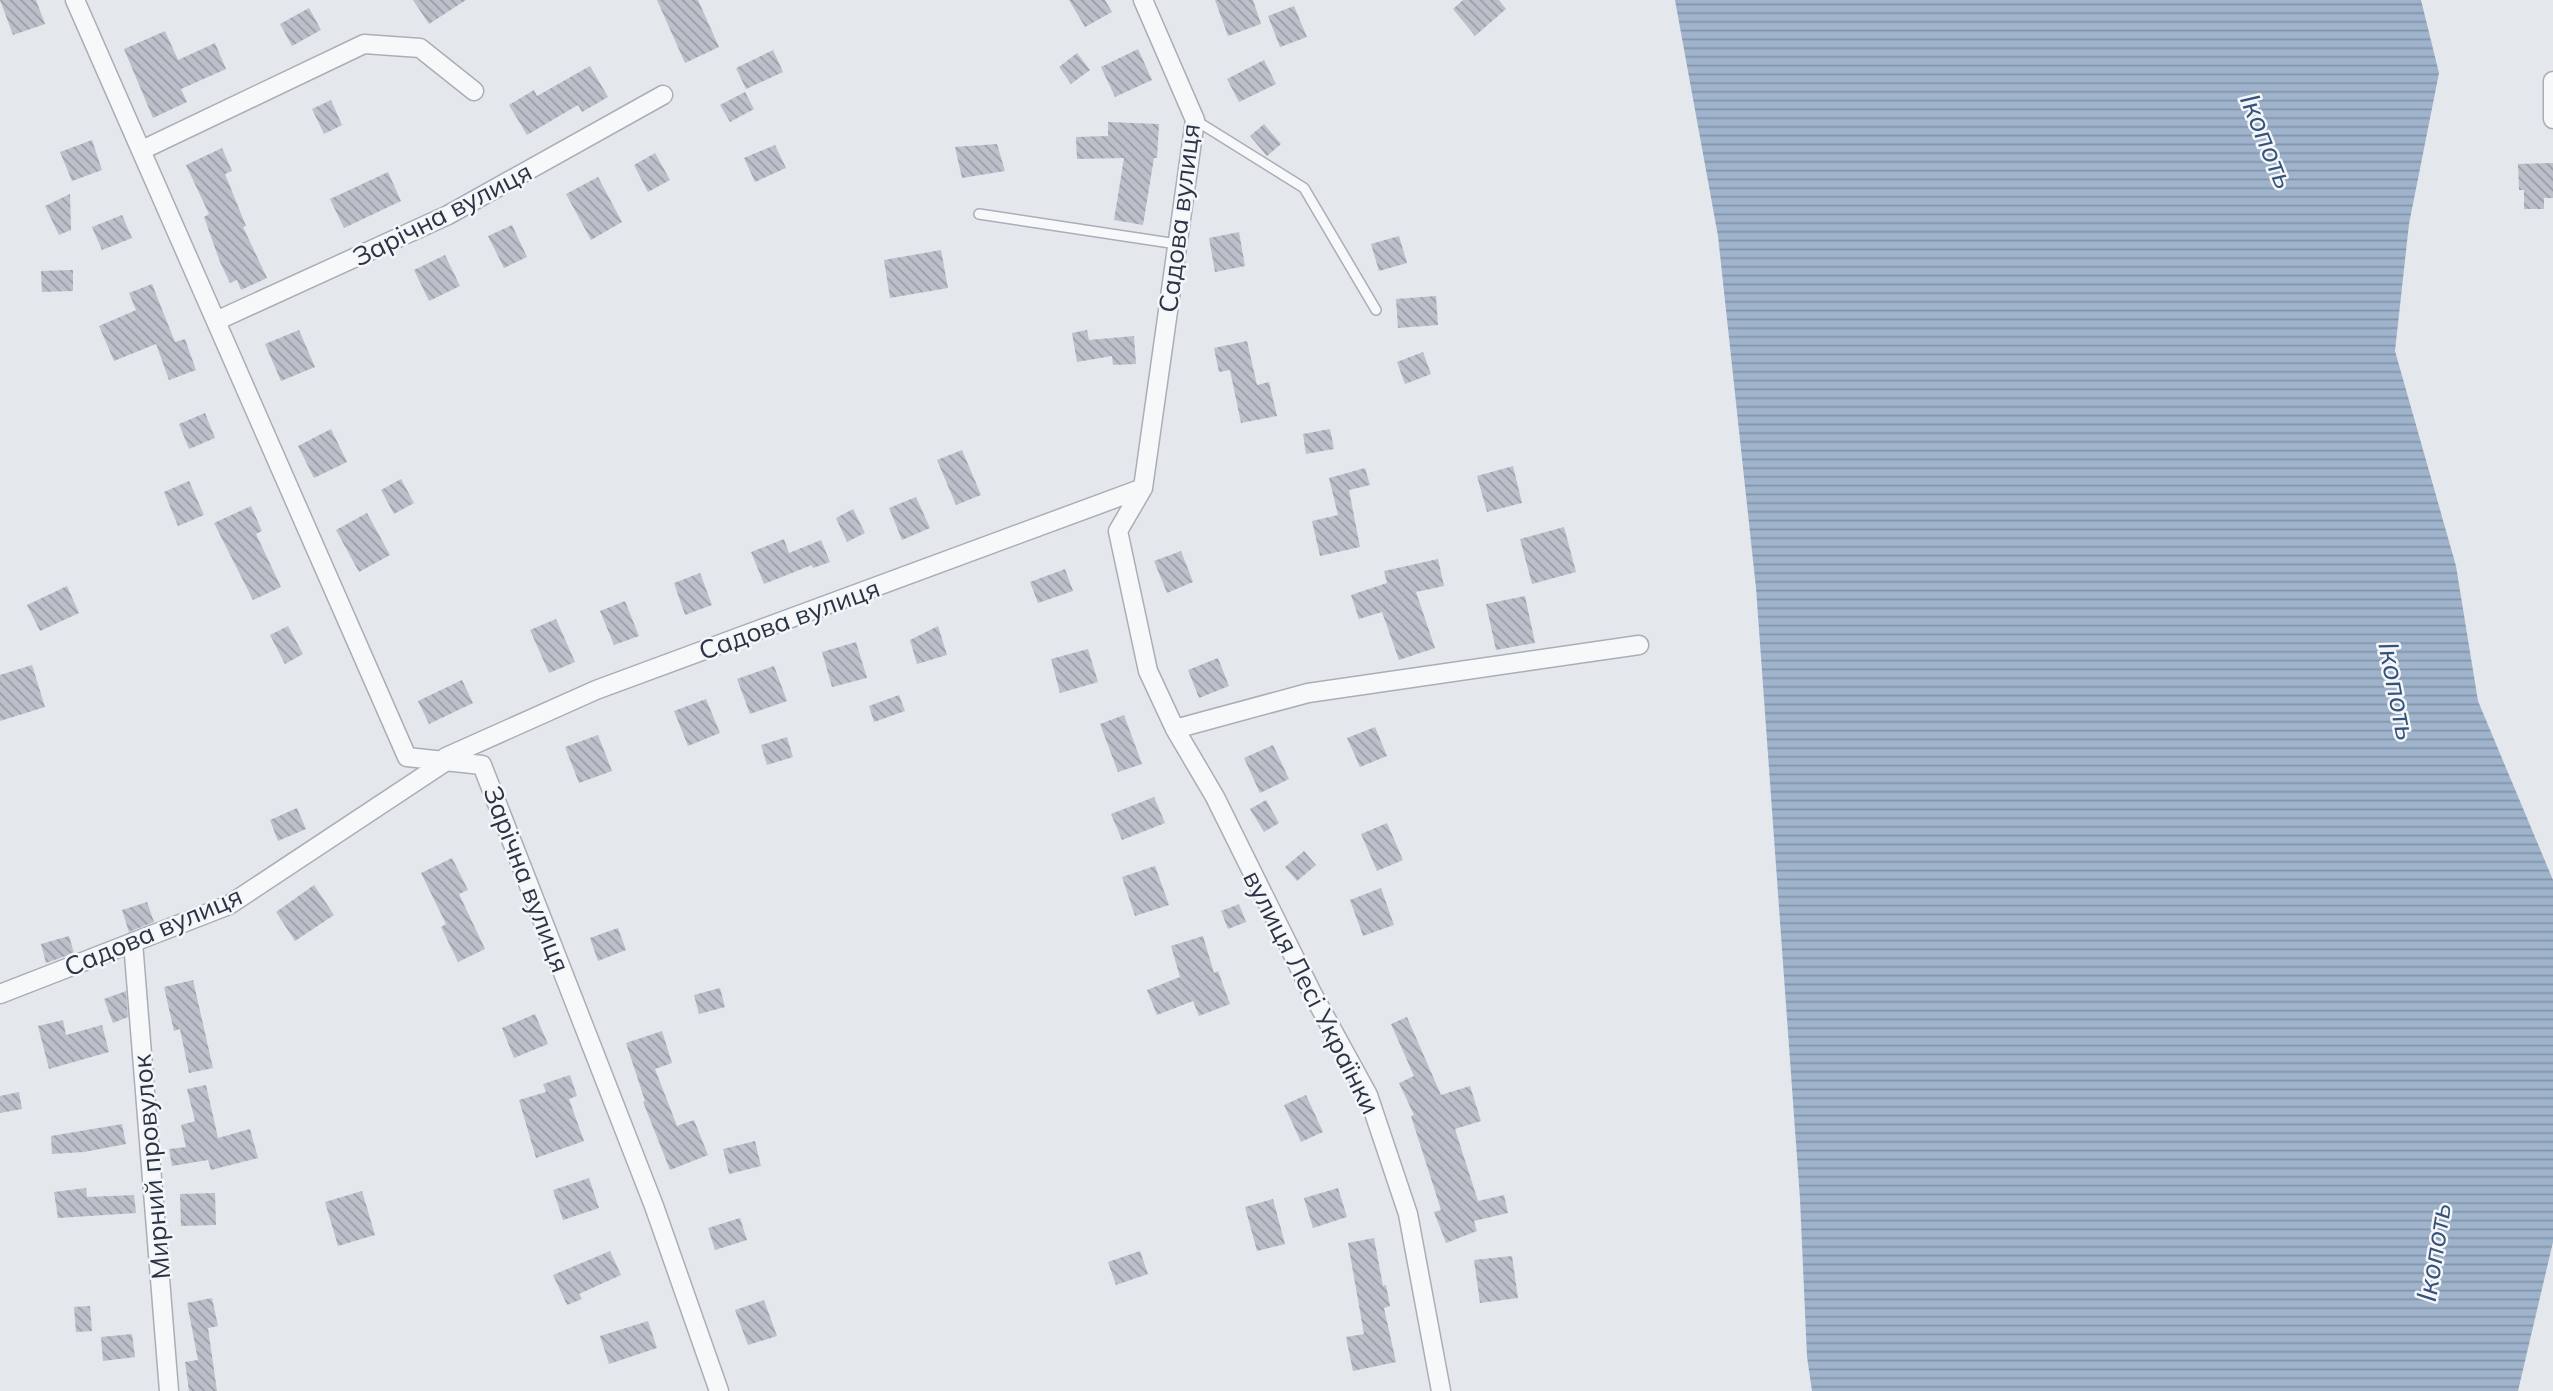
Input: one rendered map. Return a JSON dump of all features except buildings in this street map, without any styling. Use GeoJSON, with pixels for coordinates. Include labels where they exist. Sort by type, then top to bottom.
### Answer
{"type":"FeatureCollection","features":[{"type":"Feature","properties":{"kind":"street","name":"Зарічна вулиця"},"geometry":{"type":"LineString","coordinates":[[75,0],[407,757],[482,765],[654,1206],[719,1391]]}},
{"type":"Feature","properties":{"kind":"street","name":"Садова вулиця"},"geometry":{"type":"LineString","coordinates":[[0,994],[229,905],[445,762],[446,757],[596,690],[1143,488],[1195,120],[1143,0]]}},
{"type":"Feature","properties":{"kind":"street"},"geometry":{"type":"LineString","coordinates":[[142,150],[364,44],[420,48],[474,91]]}},
{"type":"Feature","properties":{"kind":"street"},"geometry":{"type":"LineString","coordinates":[[2553,81],[2553,119]]}},
{"type":"Feature","properties":{"kind":"street","name":"Зарічна вулиця"},"geometry":{"type":"LineString","coordinates":[[216,321],[448,215],[663,95]]}},
{"type":"Feature","properties":{"kind":"street","name":"вулиця Лесі Українки"},"geometry":{"type":"LineString","coordinates":[[1143,488],[1118,531],[1148,671],[1175,729],[1215,797],[1311,991],[1368,1095],[1408,1213],[1441,1391]]}},
{"type":"Feature","properties":{"kind":"street"},"geometry":{"type":"LineString","coordinates":[[1175,729],[1308,693],[1639,645]]}},
{"type":"Feature","properties":{"kind":"street","name":"Мирний провулок"},"geometry":{"type":"LineString","coordinates":[[133,942],[169,1391]]}},
{"type":"Feature","properties":{"kind":"lane"},"geometry":{"type":"LineString","coordinates":[[1195,120],[1304,188],[1377,310]]}},
{"type":"Feature","properties":{"kind":"lane"},"geometry":{"type":"LineString","coordinates":[[979,214],[1177,244]]}},
{"type":"Feature","properties":{"kind":"water","name":"Ікопоть"},"geometry":{"type":"Polygon","coordinates":[[[1675,0],[2421,0],[2439,73],[2409,224],[2395,351],[2456,566],[2478,701],[2553,880],[2553,1242],[2518,1391],[1812,1391],[1807,1357],[1800,1199],[1756,588],[1718,236],[1675,0]]]}}]}
